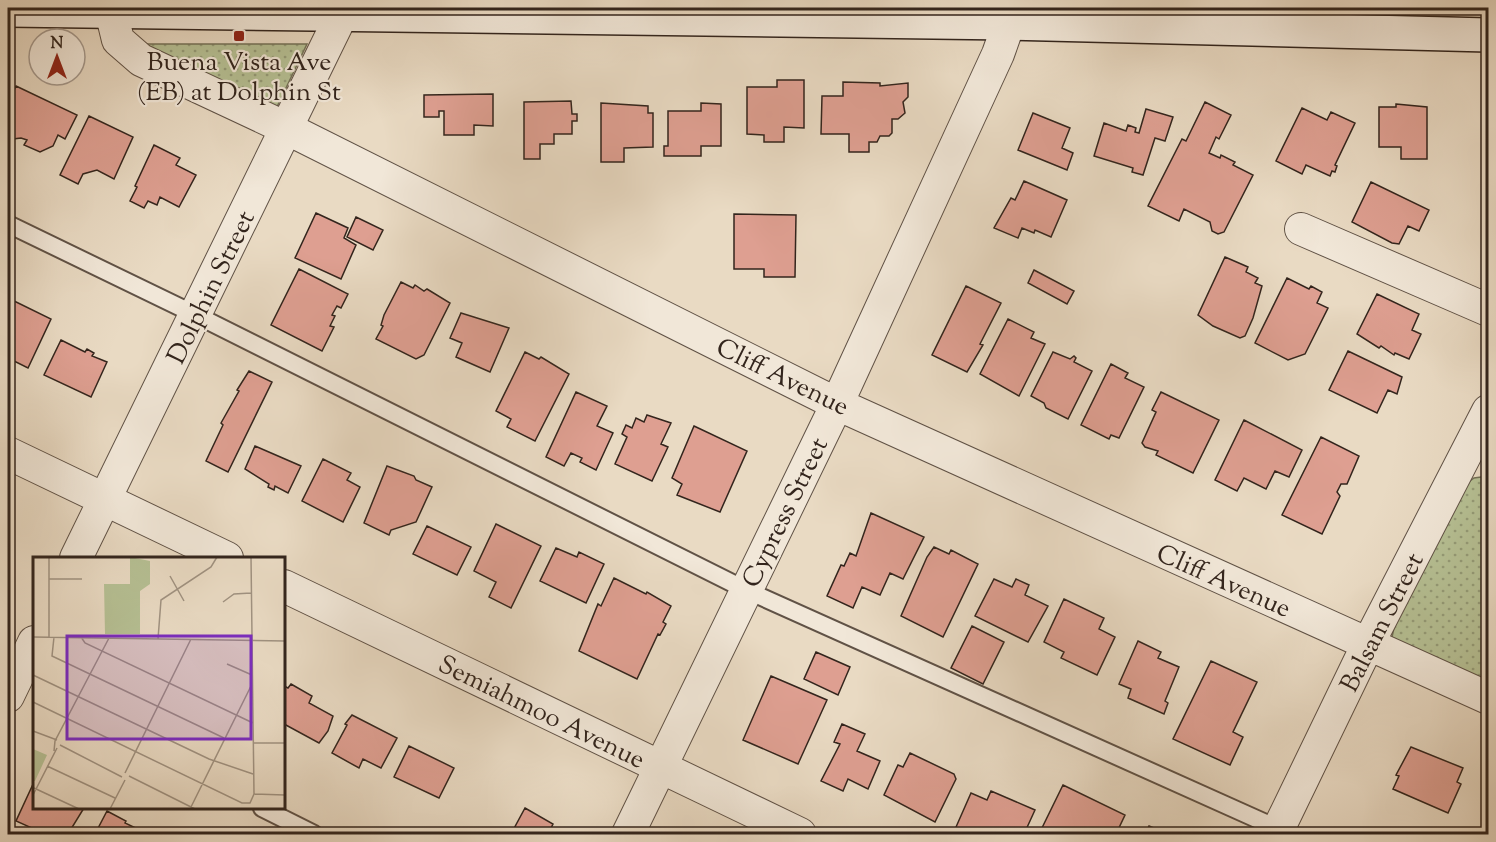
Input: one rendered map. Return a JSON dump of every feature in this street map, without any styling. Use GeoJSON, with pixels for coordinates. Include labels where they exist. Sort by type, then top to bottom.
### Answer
{"type":"FeatureCollection","features":[{"type":"Feature","properties":{"kind":"street"},"geometry":{"type":"LineString","coordinates":[[8,10],[342,14],[737,14],[1488,35]]}},
{"type":"Feature","properties":{"kind":"street","name":"Cliff Avenue"},"geometry":{"type":"LineString","coordinates":[[111,11],[118,40],[141,60],[286,128],[837,404],[1488,698]]}},
{"type":"Feature","properties":{"kind":"street","name":"Dolphin Street"},"geometry":{"type":"LineString","coordinates":[[77,557],[342,14]]}},
{"type":"Feature","properties":{"kind":"street","name":"Cypress Street"},"geometry":{"type":"LineString","coordinates":[[628,834],[837,404],[998,54],[1009,22]]}},
{"type":"Feature","properties":{"kind":"street"},"geometry":{"type":"LineString","coordinates":[[1301,229],[1488,310]]}},
{"type":"Feature","properties":{"kind":"street","name":"Balsam Street"},"geometry":{"type":"LineString","coordinates":[[1277,832],[1368,644],[1488,411]]}},
{"type":"Feature","properties":{"kind":"street"},"geometry":{"type":"LineString","coordinates":[[8,453],[224,557]]}},
{"type":"Feature","properties":{"kind":"street","name":"Semiahmoo Avenue"},"geometry":{"type":"LineString","coordinates":[[285,586],[800,834]]}},
{"type":"Feature","properties":{"kind":"street"},"geometry":{"type":"LineString","coordinates":[[16,686],[33,644]]}},
{"type":"Feature","properties":{"kind":"lane"},"geometry":{"type":"LineString","coordinates":[[8,224],[196,315],[746,590],[1277,832]]}},
{"type":"Feature","properties":{"kind":"lane"},"geometry":{"type":"LineString","coordinates":[[266,809],[314,834]]}},
{"type":"Feature","properties":{"kind":"green space"},"geometry":{"type":"Polygon","coordinates":[[[141,44],[307,44],[275,111],[141,44]]]}},
{"type":"Feature","properties":{"kind":"green space"},"geometry":{"type":"Polygon","coordinates":[[[1488,476],[1488,673],[1478,678],[1404,645],[1392,637],[1394,628],[1466,484],[1474,478],[1488,476]]]}},
{"type":"Feature","properties":{"kind":"building"},"geometry":{"type":"Polygon","coordinates":[[[777,80],[804,80],[804,128],[784,127],[784,142],[764,142],[764,135],[747,134],[747,87],[777,87],[777,80]]]}},
{"type":"Feature","properties":{"kind":"building"},"geometry":{"type":"Polygon","coordinates":[[[843,82],[880,83],[880,86],[908,83],[908,97],[903,102],[905,113],[898,119],[892,119],[892,133],[889,136],[880,136],[877,142],[869,142],[869,152],[849,152],[849,134],[821,134],[822,96],[843,96],[843,82]]]}},
{"type":"Feature","properties":{"kind":"building"},"geometry":{"type":"Polygon","coordinates":[[[16,86],[77,115],[65,139],[58,135],[53,146],[40,152],[24,145],[27,140],[13,139],[8,149],[8,103],[16,86]]]}},
{"type":"Feature","properties":{"kind":"building"},"geometry":{"type":"Polygon","coordinates":[[[493,94],[493,126],[474,125],[474,135],[444,135],[444,111],[439,111],[439,117],[424,117],[424,95],[493,94]]]}},
{"type":"Feature","properties":{"kind":"building"},"geometry":{"type":"Polygon","coordinates":[[[571,101],[572,114],[577,114],[577,121],[572,121],[572,134],[554,134],[554,144],[540,144],[540,159],[524,159],[524,102],[571,101]]]}},
{"type":"Feature","properties":{"kind":"building"},"geometry":{"type":"Polygon","coordinates":[[[1205,102],[1231,115],[1219,139],[1216,137],[1209,153],[1220,158],[1221,155],[1235,162],[1233,165],[1253,175],[1224,232],[1218,234],[1212,231],[1210,222],[1184,209],[1179,221],[1148,206],[1182,139],[1186,141],[1205,102]]]}},
{"type":"Feature","properties":{"kind":"building"},"geometry":{"type":"Polygon","coordinates":[[[601,103],[648,106],[648,113],[653,113],[653,147],[624,148],[624,162],[601,162],[601,103]]]}},
{"type":"Feature","properties":{"kind":"building"},"geometry":{"type":"Polygon","coordinates":[[[701,103],[721,104],[721,146],[701,146],[701,156],[664,156],[664,146],[668,146],[668,111],[701,111],[701,103]]]}},
{"type":"Feature","properties":{"kind":"building"},"geometry":{"type":"Polygon","coordinates":[[[1396,104],[1427,107],[1427,159],[1401,159],[1401,147],[1379,147],[1379,107],[1396,107],[1396,104]]]}},
{"type":"Feature","properties":{"kind":"building"},"geometry":{"type":"Polygon","coordinates":[[[1302,108],[1327,120],[1331,112],[1355,123],[1335,165],[1337,166],[1335,172],[1332,171],[1330,176],[1306,165],[1302,174],[1276,161],[1302,108]]]}},
{"type":"Feature","properties":{"kind":"building"},"geometry":{"type":"Polygon","coordinates":[[[1146,109],[1173,117],[1165,141],[1155,138],[1143,175],[1132,172],[1133,168],[1094,156],[1104,123],[1126,131],[1128,125],[1136,128],[1135,132],[1139,133],[1146,109]]]}},
{"type":"Feature","properties":{"kind":"building"},"geometry":{"type":"Polygon","coordinates":[[[1033,113],[1070,128],[1062,148],[1073,153],[1067,170],[1018,150],[1033,113]]]}},
{"type":"Feature","properties":{"kind":"building"},"geometry":{"type":"Polygon","coordinates":[[[89,116],[133,137],[114,179],[97,170],[83,174],[78,184],[60,175],[89,116]]]}},
{"type":"Feature","properties":{"kind":"building"},"geometry":{"type":"Polygon","coordinates":[[[154,145],[180,158],[176,165],[196,175],[179,207],[160,197],[157,205],[148,201],[144,208],[130,201],[154,145]]]}},
{"type":"Feature","properties":{"kind":"building"},"geometry":{"type":"Polygon","coordinates":[[[1024,181],[1067,200],[1051,237],[1035,230],[1034,233],[1022,228],[1018,238],[994,228],[1011,198],[1015,200],[1024,181]]]}},
{"type":"Feature","properties":{"kind":"building"},"geometry":{"type":"Polygon","coordinates":[[[1371,182],[1429,210],[1419,231],[1408,226],[1399,244],[1392,243],[1352,222],[1371,182]]]}},
{"type":"Feature","properties":{"kind":"building"},"geometry":{"type":"Polygon","coordinates":[[[316,213],[348,228],[344,238],[356,245],[341,279],[295,258],[316,213]]]}},
{"type":"Feature","properties":{"kind":"building"},"geometry":{"type":"Polygon","coordinates":[[[734,214],[796,215],[795,277],[764,277],[764,269],[734,269],[734,214]]]}},
{"type":"Feature","properties":{"kind":"building"},"geometry":{"type":"Polygon","coordinates":[[[356,217],[383,230],[373,250],[347,237],[356,217]]]}},
{"type":"Feature","properties":{"kind":"building"},"geometry":{"type":"Polygon","coordinates":[[[1225,257],[1248,267],[1246,272],[1258,278],[1255,283],[1262,286],[1253,318],[1245,336],[1240,338],[1213,326],[1198,315],[1225,257]]]}},
{"type":"Feature","properties":{"kind":"building"},"geometry":{"type":"Polygon","coordinates":[[[299,269],[348,294],[341,308],[337,306],[332,315],[335,316],[330,326],[334,327],[322,351],[271,325],[299,269]]]}},
{"type":"Feature","properties":{"kind":"building"},"geometry":{"type":"Polygon","coordinates":[[[1034,270],[1074,291],[1067,304],[1028,283],[1034,270]]]}},
{"type":"Feature","properties":{"kind":"building"},"geometry":{"type":"Polygon","coordinates":[[[1287,278],[1309,289],[1311,286],[1322,292],[1317,303],[1328,308],[1305,354],[1288,360],[1255,343],[1287,278]]]}},
{"type":"Feature","properties":{"kind":"building"},"geometry":{"type":"Polygon","coordinates":[[[401,282],[413,288],[415,285],[424,291],[427,289],[450,303],[424,355],[416,359],[376,339],[383,326],[381,325],[384,315],[401,282]]]}},
{"type":"Feature","properties":{"kind":"building"},"geometry":{"type":"Polygon","coordinates":[[[966,286],[1001,303],[980,344],[983,345],[967,372],[932,355],[966,286]]]}},
{"type":"Feature","properties":{"kind":"building"},"geometry":{"type":"Polygon","coordinates":[[[1377,294],[1419,314],[1412,330],[1421,334],[1409,359],[1395,353],[1394,355],[1381,346],[1379,348],[1357,334],[1377,294]]]}},
{"type":"Feature","properties":{"kind":"building"},"geometry":{"type":"Polygon","coordinates":[[[8,298],[51,319],[28,368],[8,358],[8,298]]]}},
{"type":"Feature","properties":{"kind":"building"},"geometry":{"type":"Polygon","coordinates":[[[461,313],[509,328],[490,372],[456,357],[462,343],[450,338],[461,313]]]}},
{"type":"Feature","properties":{"kind":"building"},"geometry":{"type":"Polygon","coordinates":[[[1008,319],[1034,332],[1031,338],[1045,344],[1019,396],[980,374],[1008,319]]]}},
{"type":"Feature","properties":{"kind":"building"},"geometry":{"type":"Polygon","coordinates":[[[61,340],[85,352],[87,349],[94,353],[92,356],[107,362],[91,397],[44,375],[61,340]]]}},
{"type":"Feature","properties":{"kind":"building"},"geometry":{"type":"Polygon","coordinates":[[[1348,351],[1402,377],[1397,394],[1388,390],[1377,413],[1329,390],[1348,351]]]}},
{"type":"Feature","properties":{"kind":"building"},"geometry":{"type":"Polygon","coordinates":[[[525,352],[539,359],[541,357],[569,374],[535,441],[507,427],[511,419],[496,411],[525,352]]]}},
{"type":"Feature","properties":{"kind":"building"},"geometry":{"type":"Polygon","coordinates":[[[1053,352],[1070,359],[1074,356],[1076,358],[1074,362],[1092,371],[1068,419],[1046,408],[1044,403],[1031,396],[1053,352]]]}},
{"type":"Feature","properties":{"kind":"building"},"geometry":{"type":"Polygon","coordinates":[[[1111,364],[1128,373],[1125,378],[1144,387],[1119,438],[1111,435],[1109,439],[1081,425],[1111,364]]]}},
{"type":"Feature","properties":{"kind":"building"},"geometry":{"type":"Polygon","coordinates":[[[249,371],[272,382],[228,472],[206,461],[223,425],[221,423],[249,371]]]}},
{"type":"Feature","properties":{"kind":"building"},"geometry":{"type":"Polygon","coordinates":[[[576,392],[607,406],[597,426],[613,433],[596,470],[580,462],[582,458],[571,453],[564,466],[546,457],[576,392]]]}},
{"type":"Feature","properties":{"kind":"building"},"geometry":{"type":"Polygon","coordinates":[[[1161,392],[1219,420],[1193,473],[1156,455],[1158,451],[1145,447],[1142,443],[1156,412],[1152,410],[1161,392]]]}},
{"type":"Feature","properties":{"kind":"building"},"geometry":{"type":"Polygon","coordinates":[[[647,415],[671,423],[661,444],[668,447],[652,481],[615,464],[627,437],[622,434],[626,425],[632,428],[636,418],[644,422],[647,415]]]}},
{"type":"Feature","properties":{"kind":"building"},"geometry":{"type":"Polygon","coordinates":[[[1244,420],[1302,450],[1289,477],[1275,471],[1266,489],[1244,478],[1237,491],[1215,480],[1244,420]]]}},
{"type":"Feature","properties":{"kind":"building"},"geometry":{"type":"Polygon","coordinates":[[[694,426],[747,451],[720,512],[677,495],[682,484],[672,478],[694,426]]]}},
{"type":"Feature","properties":{"kind":"building"},"geometry":{"type":"Polygon","coordinates":[[[1321,437],[1359,456],[1347,484],[1341,484],[1337,492],[1340,496],[1322,534],[1282,515],[1321,437]]]}},
{"type":"Feature","properties":{"kind":"building"},"geometry":{"type":"Polygon","coordinates":[[[255,446],[301,466],[288,493],[275,486],[274,490],[268,487],[269,484],[245,469],[255,446]]]}},
{"type":"Feature","properties":{"kind":"building"},"geometry":{"type":"Polygon","coordinates":[[[323,459],[351,473],[347,480],[360,487],[343,522],[302,501],[323,459]]]}},
{"type":"Feature","properties":{"kind":"building"},"geometry":{"type":"Polygon","coordinates":[[[387,466],[414,476],[416,480],[432,487],[416,522],[391,530],[389,535],[364,523],[387,466]]]}},
{"type":"Feature","properties":{"kind":"building"},"geometry":{"type":"Polygon","coordinates":[[[871,513],[924,537],[903,579],[890,573],[880,595],[862,587],[853,608],[827,596],[841,565],[844,566],[850,553],[856,556],[871,513]]]}},
{"type":"Feature","properties":{"kind":"building"},"geometry":{"type":"Polygon","coordinates":[[[496,524],[541,546],[511,608],[489,597],[496,582],[474,571],[496,524]]]}},
{"type":"Feature","properties":{"kind":"building"},"geometry":{"type":"Polygon","coordinates":[[[427,526],[471,547],[457,575],[413,554],[427,526]]]}},
{"type":"Feature","properties":{"kind":"building"},"geometry":{"type":"Polygon","coordinates":[[[934,547],[949,554],[951,550],[978,564],[943,637],[901,616],[927,557],[934,547]]]}},
{"type":"Feature","properties":{"kind":"building"},"geometry":{"type":"Polygon","coordinates":[[[556,548],[577,557],[579,552],[604,564],[586,603],[540,581],[556,548]]]}},
{"type":"Feature","properties":{"kind":"building"},"geometry":{"type":"Polygon","coordinates":[[[614,578],[646,594],[647,592],[671,606],[663,622],[666,624],[660,635],[658,634],[637,679],[579,651],[598,604],[601,606],[614,578]]]}},
{"type":"Feature","properties":{"kind":"building"},"geometry":{"type":"Polygon","coordinates":[[[994,579],[1012,587],[1016,579],[1029,585],[1025,595],[1048,606],[1028,642],[975,616],[994,579]]]}},
{"type":"Feature","properties":{"kind":"building"},"geometry":{"type":"Polygon","coordinates":[[[1064,599],[1104,618],[1099,629],[1115,637],[1097,675],[1061,658],[1064,652],[1044,642],[1064,599]]]}},
{"type":"Feature","properties":{"kind":"building"},"geometry":{"type":"Polygon","coordinates":[[[972,626],[1004,642],[983,684],[951,668],[972,626]]]}},
{"type":"Feature","properties":{"kind":"building"},"geometry":{"type":"Polygon","coordinates":[[[1138,641],[1161,652],[1158,658],[1179,667],[1165,701],[1168,703],[1164,714],[1128,698],[1131,689],[1119,684],[1138,641]]]}},
{"type":"Feature","properties":{"kind":"building"},"geometry":{"type":"Polygon","coordinates":[[[816,652],[850,667],[838,695],[804,679],[816,652]]]}},
{"type":"Feature","properties":{"kind":"building"},"geometry":{"type":"Polygon","coordinates":[[[1211,661],[1257,682],[1233,732],[1243,737],[1230,765],[1173,739],[1211,661]]]}},
{"type":"Feature","properties":{"kind":"building"},"geometry":{"type":"Polygon","coordinates":[[[771,676],[827,700],[798,764],[743,740],[771,676]]]}},
{"type":"Feature","properties":{"kind":"building"},"geometry":{"type":"Polygon","coordinates":[[[291,684],[312,696],[309,703],[333,716],[328,731],[319,743],[285,725],[285,686],[288,688],[291,684]]]}},
{"type":"Feature","properties":{"kind":"building"},"geometry":{"type":"Polygon","coordinates":[[[352,715],[397,738],[381,768],[363,759],[359,768],[332,753],[347,725],[345,724],[352,715]]]}},
{"type":"Feature","properties":{"kind":"building"},"geometry":{"type":"Polygon","coordinates":[[[842,724],[865,734],[857,751],[880,761],[868,789],[848,779],[843,791],[821,781],[840,744],[834,742],[842,724]]]}},
{"type":"Feature","properties":{"kind":"building"},"geometry":{"type":"Polygon","coordinates":[[[409,746],[454,768],[439,798],[394,777],[409,746]]]}},
{"type":"Feature","properties":{"kind":"building"},"geometry":{"type":"Polygon","coordinates":[[[1411,747],[1463,768],[1457,782],[1461,784],[1448,813],[1393,789],[1399,776],[1396,775],[1411,747]]]}},
{"type":"Feature","properties":{"kind":"building"},"geometry":{"type":"Polygon","coordinates":[[[910,753],[954,774],[956,779],[935,822],[884,795],[898,765],[903,767],[910,753]]]}},
{"type":"Feature","properties":{"kind":"building"},"geometry":{"type":"Polygon","coordinates":[[[33,784],[33,809],[83,809],[68,834],[45,834],[16,821],[33,784]]]}},
{"type":"Feature","properties":{"kind":"building"},"geometry":{"type":"Polygon","coordinates":[[[1063,785],[1125,815],[1116,834],[1039,834],[1063,785]]]}},
{"type":"Feature","properties":{"kind":"building"},"geometry":{"type":"Polygon","coordinates":[[[991,791],[1035,810],[1024,834],[985,832],[984,834],[972,834],[956,827],[971,793],[987,800],[991,791]]]}},
{"type":"Feature","properties":{"kind":"building"},"geometry":{"type":"Polygon","coordinates":[[[525,808],[553,824],[548,834],[511,834],[525,808]]]}},
{"type":"Feature","properties":{"kind":"building"},"geometry":{"type":"Polygon","coordinates":[[[107,811],[126,821],[125,823],[148,834],[95,834],[107,811]]]}},
{"type":"Feature","properties":{"kind":"building"},"geometry":{"type":"Polygon","coordinates":[[[1149,826],[1168,834],[1145,834],[1149,826]]]}},
{"type":"Feature","properties":{"kind":"place","name":"Buena Vista Ave (EB) at Dolphin St"},"geometry":{"type":"Point","coordinates":[239,36]}}]}
